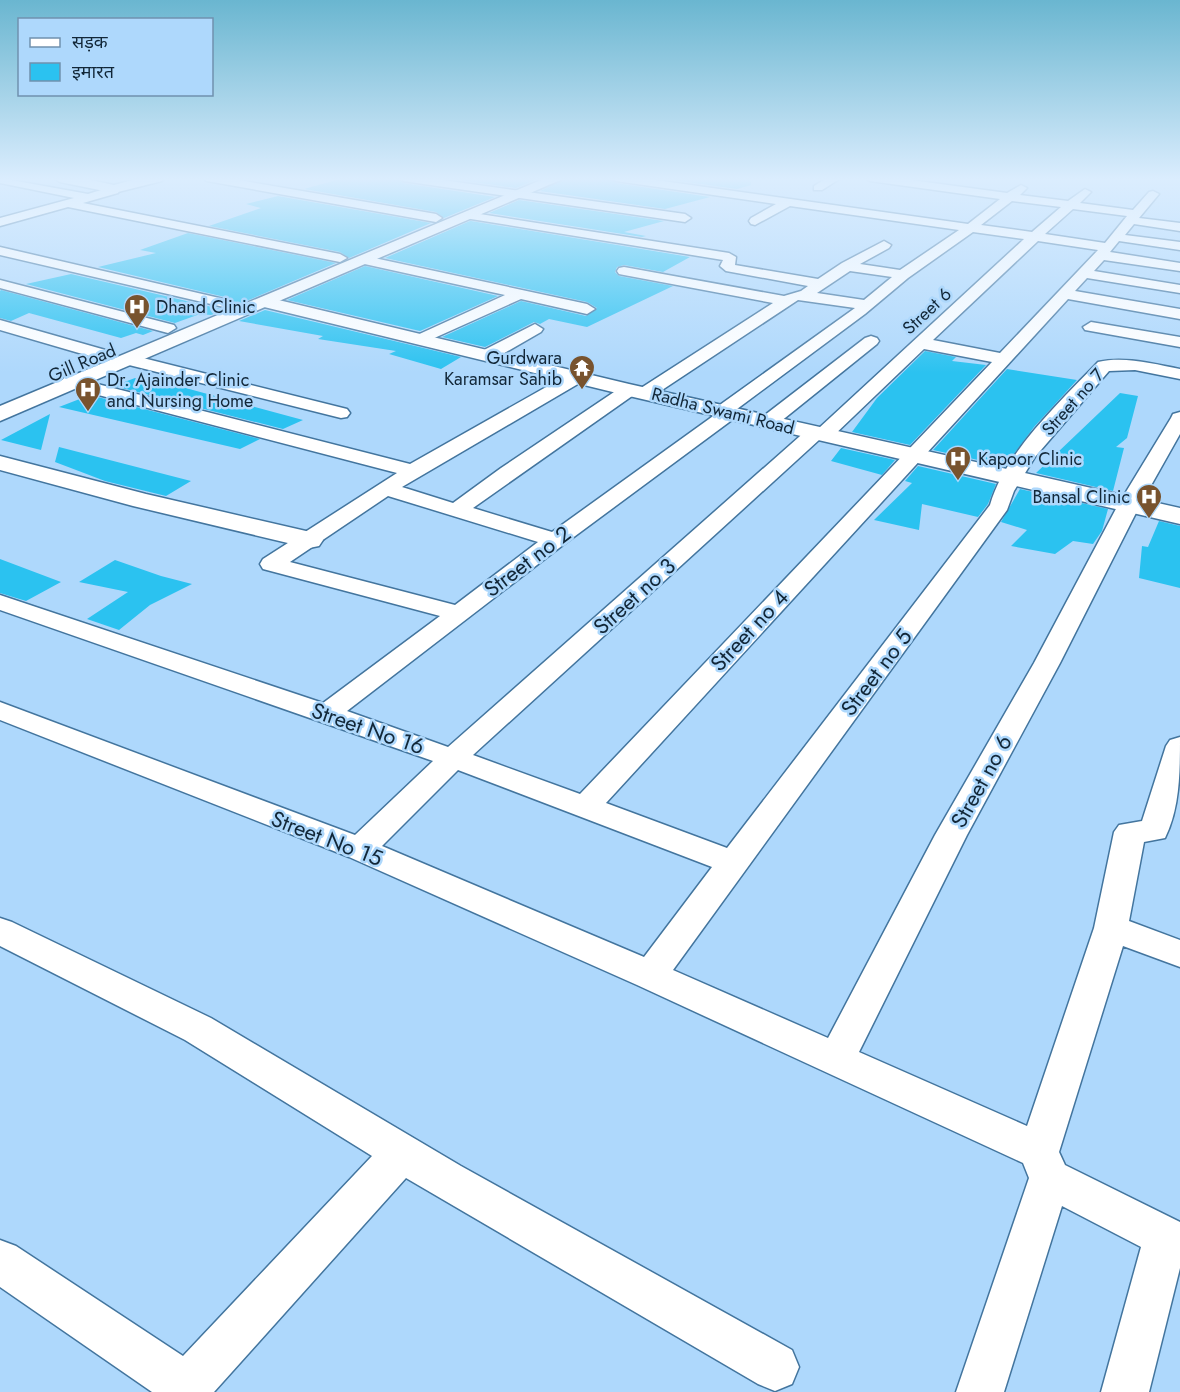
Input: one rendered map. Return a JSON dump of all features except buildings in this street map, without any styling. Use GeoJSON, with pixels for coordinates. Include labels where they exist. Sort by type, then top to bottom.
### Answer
{"type":"FeatureCollection","features":[{"type":"Feature","properties":{"kind":"main road","name":"Gill Road"},"geometry":{"type":"LineString","coordinates":[[0,398],[376,243]]}},
{"type":"Feature","properties":{"kind":"main road","name":"Gill Road"},"geometry":{"type":"LineString","coordinates":[[0,414],[70,382],[405,243]]}},
{"type":"Feature","properties":{"kind":"main road","name":"Radha Swami Road"},"geometry":{"type":"LineString","coordinates":[[266,302],[819,434],[1180,516]]}},
{"type":"Feature","properties":{"kind":"main road"},"geometry":{"type":"LineString","coordinates":[[0,463],[142,501],[309,540]]}},
{"type":"Feature","properties":{"kind":"street"},"geometry":{"type":"LineString","coordinates":[[265,243],[340,258]]}},
{"type":"Feature","properties":{"kind":"street"},"geometry":{"type":"LineString","coordinates":[[645,243],[723,255],[729,257],[730,262],[727,266],[731,268],[820,284]]}},
{"type":"Feature","properties":{"kind":"street"},"geometry":{"type":"LineString","coordinates":[[726,412],[903,275],[949,243]]}},
{"type":"Feature","properties":{"kind":"street","name":"Street 6"},"geometry":{"type":"LineString","coordinates":[[819,434],[1029,243]]}},
{"type":"Feature","properties":{"kind":"street"},"geometry":{"type":"LineString","coordinates":[[1079,243],[1108,247],[1180,267]]}},
{"type":"Feature","properties":{"kind":"street","name":"Street no 4"},"geometry":{"type":"LineString","coordinates":[[586,806],[1111,243]]}},
{"type":"Feature","properties":{"kind":"street"},"geometry":{"type":"LineString","coordinates":[[457,510],[508,472],[638,391],[786,301],[803,295],[846,266],[884,245]]}},
{"type":"Feature","properties":{"kind":"street"},"geometry":{"type":"LineString","coordinates":[[1108,247],[1180,246]]}},
{"type":"Feature","properties":{"kind":"street"},"geometry":{"type":"LineString","coordinates":[[0,251],[228,304]]}},
{"type":"Feature","properties":{"kind":"street"},"geometry":{"type":"LineString","coordinates":[[365,260],[587,309]]}},
{"type":"Feature","properties":{"kind":"street"},"geometry":{"type":"LineString","coordinates":[[846,266],[903,275]]}},
{"type":"Feature","properties":{"kind":"street"},"geometry":{"type":"LineString","coordinates":[[624,271],[786,301]]}},
{"type":"Feature","properties":{"kind":"street"},"geometry":{"type":"LineString","coordinates":[[1083,273],[1180,289]]}},
{"type":"Feature","properties":{"kind":"street"},"geometry":{"type":"LineString","coordinates":[[0,284],[168,328]]}},
{"type":"Feature","properties":{"kind":"street"},"geometry":{"type":"LineString","coordinates":[[1065,294],[1180,314]]}},
{"type":"Feature","properties":{"kind":"street"},"geometry":{"type":"LineString","coordinates":[[421,339],[517,295]]}},
{"type":"Feature","properties":{"kind":"street"},"geometry":{"type":"LineString","coordinates":[[803,295],[866,305]]}},
{"type":"Feature","properties":{"kind":"street"},"geometry":{"type":"LineString","coordinates":[[0,325],[103,354]]}},
{"type":"Feature","properties":{"kind":"street"},"geometry":{"type":"LineString","coordinates":[[1091,327],[1180,342]]}},
{"type":"Feature","properties":{"kind":"street"},"geometry":{"type":"LineString","coordinates":[[488,356],[535,329]]}},
{"type":"Feature","properties":{"kind":"street"},"geometry":{"type":"LineString","coordinates":[[768,422],[871,341]]}},
{"type":"Feature","properties":{"kind":"street"},"geometry":{"type":"LineString","coordinates":[[921,343],[1003,359]]}},
{"type":"Feature","properties":{"kind":"street"},"geometry":{"type":"LineString","coordinates":[[127,359],[341,413]]}},
{"type":"Feature","properties":{"kind":"street","name":"Street no 7"},"geometry":{"type":"LineString","coordinates":[[1010,477],[1070,403],[1104,366],[1119,364],[1180,374]]}},
{"type":"Feature","properties":{"kind":"street"},"geometry":{"type":"LineString","coordinates":[[459,613],[271,564],[413,471],[577,377]]}},
{"type":"Feature","properties":{"kind":"street"},"geometry":{"type":"LineString","coordinates":[[70,382],[413,471]]}},
{"type":"Feature","properties":{"kind":"street","name":"Street no 2"},"geometry":{"type":"LineString","coordinates":[[328,714],[726,412]]}},
{"type":"Feature","properties":{"kind":"street","name":"Street no 6"},"geometry":{"type":"LineString","coordinates":[[836,1059],[951,835],[1047,663],[1129,505],[1180,418]]}},
{"type":"Feature","properties":{"kind":"street","name":"Street no 3"},"geometry":{"type":"LineString","coordinates":[[360,849],[453,758],[819,434]]}},
{"type":"Feature","properties":{"kind":"street","name":"Street no 5"},"geometry":{"type":"LineString","coordinates":[[650,975],[1000,506],[1000,496],[1010,477]]}},
{"type":"Feature","properties":{"kind":"street"},"geometry":{"type":"LineString","coordinates":[[386,489],[555,540]]}},
{"type":"Feature","properties":{"kind":"street","name":"Street No 16"},"geometry":{"type":"LineString","coordinates":[[0,602],[453,758],[733,863]]}},
{"type":"Feature","properties":{"kind":"street","name":"Street No 15"},"geometry":{"type":"LineString","coordinates":[[0,710],[360,849],[836,1059],[1044,1165],[1173,1240]]}},
{"type":"Feature","properties":{"kind":"street"},"geometry":{"type":"LineString","coordinates":[[980,1392],[1111,928],[1130,831],[1154,831],[1180,746]]}},
{"type":"Feature","properties":{"kind":"street"},"geometry":{"type":"LineString","coordinates":[[1111,928],[1180,954]]}},
{"type":"Feature","properties":{"kind":"street"},"geometry":{"type":"LineString","coordinates":[[0,931],[198,1029],[402,1153],[775,1367]]}},
{"type":"Feature","properties":{"kind":"street"},"geometry":{"type":"LineString","coordinates":[[0,1261],[185,1389],[402,1153]]}},
{"type":"Feature","properties":{"kind":"street"},"geometry":{"type":"LineString","coordinates":[[1125,1392],[1173,1240]]}},
{"type":"Feature","properties":{"kind":"place","name":"Dhand Clinic"},"geometry":{"type":"Point","coordinates":[137,330]}},
{"type":"Feature","properties":{"kind":"place","name":"Gurdwara Karamsar Sahib"},"geometry":{"type":"Point","coordinates":[582,391]}},
{"type":"Feature","properties":{"kind":"place","name":"Dr. Ajainder Clinic and Nursing Home"},"geometry":{"type":"Point","coordinates":[88,413]}},
{"type":"Feature","properties":{"kind":"place","name":"Kapoor Clinic"},"geometry":{"type":"Point","coordinates":[958,482]}},
{"type":"Feature","properties":{"kind":"place","name":"Bansal Clinic"},"geometry":{"type":"Point","coordinates":[1149,520]}}]}
